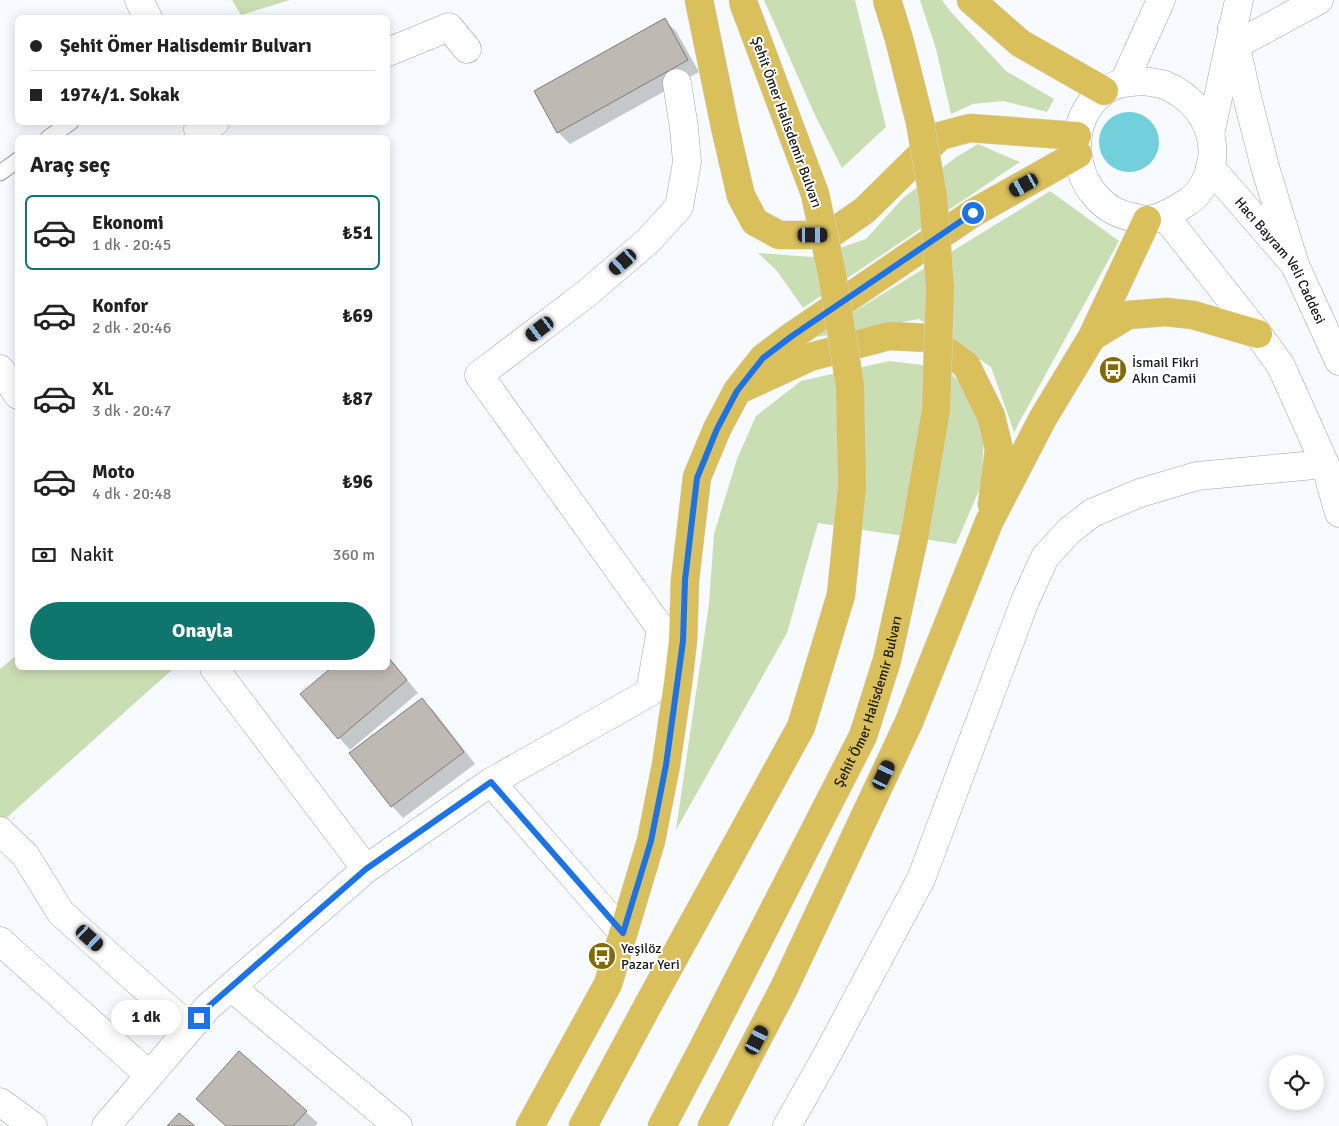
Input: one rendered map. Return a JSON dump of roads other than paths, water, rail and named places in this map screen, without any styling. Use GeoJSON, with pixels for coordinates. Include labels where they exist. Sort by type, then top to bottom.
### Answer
{"type":"FeatureCollection","features":[{"type":"Feature","properties":{"kind":"highway"},"geometry":{"type":"LineString","coordinates":[[699,0],[725,128],[742,196],[755,222],[779,234],[829,235],[865,210],[940,136],[970,128],[1077,146]]}},
{"type":"Feature","properties":{"kind":"highway","name":"Şehit Ömer Halisdemir Bulvarı"},"geometry":{"type":"LineString","coordinates":[[662,1126],[863,736],[888,660],[915,533],[936,410],[940,287],[933,197],[921,131],[899,39],[887,0]]}},
{"type":"Feature","properties":{"kind":"highway"},"geometry":{"type":"LineString","coordinates":[[971,0],[1020,43],[1114,87]]}},
{"type":"Feature","properties":{"kind":"highway","name":"Şehit Ömer Halisdemir Bulvarı"},"geometry":{"type":"LineString","coordinates":[[583,1126],[801,727],[842,595],[852,487],[850,386],[832,274],[815,194],[742,1]]}},
{"type":"Feature","properties":{"kind":"highway"},"geometry":{"type":"LineString","coordinates":[[530,1126],[608,984],[651,841],[666,765],[680,666],[685,580],[697,478],[717,429],[737,391],[763,358],[792,336],[973,213],[1077,146]]}},
{"type":"Feature","properties":{"kind":"highway"},"geometry":{"type":"LineString","coordinates":[[712,1126],[784,988],[909,722],[989,522],[1043,418],[1092,337],[1156,217]]}},
{"type":"Feature","properties":{"kind":"highway"},"geometry":{"type":"LineString","coordinates":[[1092,337],[1128,315],[1166,312],[1193,315],[1258,334]]}},
{"type":"Feature","properties":{"kind":"highway"},"geometry":{"type":"LineString","coordinates":[[737,391],[810,357],[889,336],[929,338],[966,365],[991,416],[999,449],[989,522]]}},
{"type":"Feature","properties":{"kind":"street"},"geometry":{"type":"LineString","coordinates":[[140,0],[147,15]]}},
{"type":"Feature","properties":{"kind":"street"},"geometry":{"type":"LineString","coordinates":[[1114,87],[1161,0]]}},
{"type":"Feature","properties":{"kind":"street"},"geometry":{"type":"LineString","coordinates":[[1211,130],[1200,111],[1185,96],[1164,85],[1142,81],[1114,87],[1090,103],[1082,119],[1077,146],[1081,171],[1088,186],[1102,202],[1123,215],[1156,217],[1188,202],[1198,193],[1214,156],[1211,130],[1239,0]]}},
{"type":"Feature","properties":{"kind":"street"},"geometry":{"type":"LineString","coordinates":[[1232,28],[1247,39],[1319,0]]}},
{"type":"Feature","properties":{"kind":"street"},"geometry":{"type":"LineString","coordinates":[[390,51],[449,27],[467,49]]}},
{"type":"Feature","properties":{"kind":"street"},"geometry":{"type":"LineString","coordinates":[[1232,28],[1265,167],[1295,265]]}},
{"type":"Feature","properties":{"kind":"street"},"geometry":{"type":"LineString","coordinates":[[106,1126],[208,1007],[366,869],[491,782],[650,692],[661,630],[479,375],[586,294],[648,241],[679,207],[688,162],[677,83]]}},
{"type":"Feature","properties":{"kind":"street","name":"Hacı Bayram Veli Caddesi"},"geometry":{"type":"LineString","coordinates":[[1210,167],[1295,265],[1339,361]]}},
{"type":"Feature","properties":{"kind":"street"},"geometry":{"type":"LineString","coordinates":[[1156,217],[1258,334],[1281,366],[1325,464],[1339,513]]}},
{"type":"Feature","properties":{"kind":"street"},"geometry":{"type":"LineString","coordinates":[[0,369],[15,391]]}},
{"type":"Feature","properties":{"kind":"street"},"geometry":{"type":"LineString","coordinates":[[787,1126],[875,967],[921,879],[1025,601],[1045,557],[1092,512],[1140,493],[1197,476],[1325,464]]}},
{"type":"Feature","properties":{"kind":"street"},"geometry":{"type":"LineString","coordinates":[[216,670],[366,869]]}},
{"type":"Feature","properties":{"kind":"street"},"geometry":{"type":"LineString","coordinates":[[491,782],[623,933]]}},
{"type":"Feature","properties":{"kind":"street"},"geometry":{"type":"LineString","coordinates":[[0,831],[24,855],[61,913],[190,1028]]}},
{"type":"Feature","properties":{"kind":"street"},"geometry":{"type":"LineString","coordinates":[[0,942],[150,1075]]}},
{"type":"Feature","properties":{"kind":"street"},"geometry":{"type":"LineString","coordinates":[[232,987],[398,1126]]}},
{"type":"Feature","properties":{"kind":"street"},"geometry":{"type":"LineString","coordinates":[[0,1102],[33,1126]]}},
{"type":"Feature","properties":{"kind":"lane"},"geometry":{"type":"LineString","coordinates":[[52,135],[67,125]]}},
{"type":"Feature","properties":{"kind":"lane"},"geometry":{"type":"LineString","coordinates":[[0,173],[15,162]]}},
{"type":"Feature","properties":{"kind":"water"},"geometry":{"type":"Polygon","coordinates":[[[1129,112],[1145,117],[1150,121],[1154,126],[1159,142],[1154,158],[1150,163],[1145,167],[1129,172],[1113,167],[1108,163],[1104,158],[1099,142],[1104,126],[1108,121],[1113,117],[1129,112]]]}},
{"type":"Feature","properties":{"kind":"place","name":"İsmail Fikri Akın Camii"},"geometry":{"type":"Point","coordinates":[1113,370]}},
{"type":"Feature","properties":{"kind":"place","name":"Yeşilöz Pazar Yeri"},"geometry":{"type":"Point","coordinates":[602,956]}}]}
